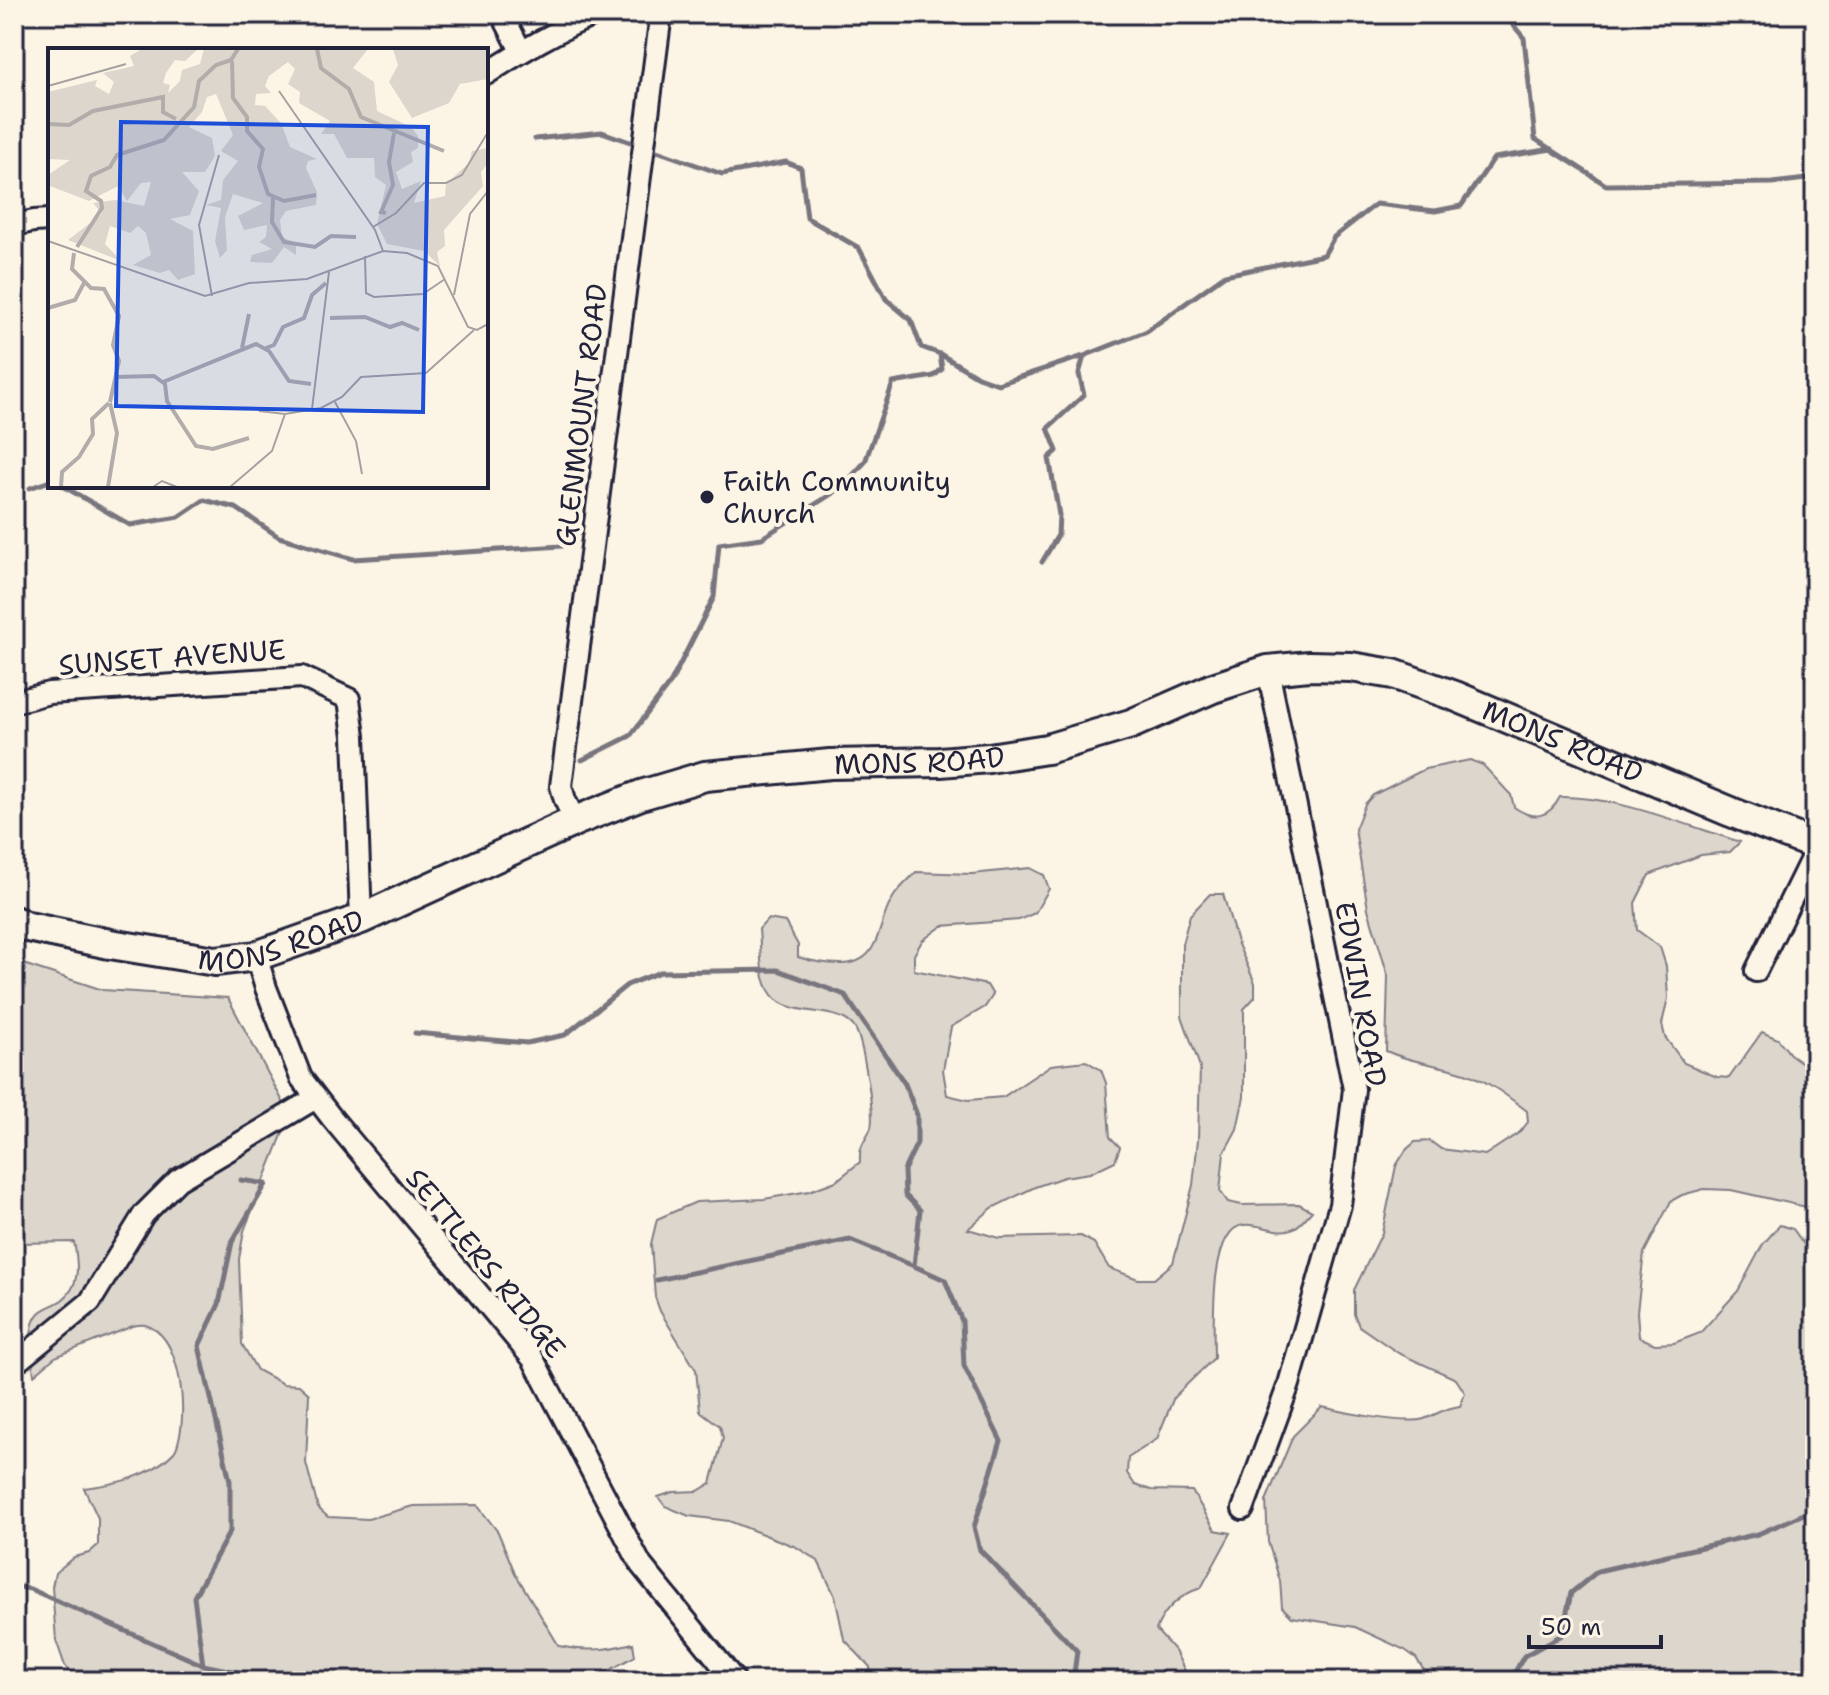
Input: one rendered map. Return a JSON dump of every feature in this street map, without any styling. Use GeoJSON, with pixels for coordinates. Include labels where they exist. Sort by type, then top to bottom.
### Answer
{"type":"FeatureCollection","features":[{"type":"Feature","properties":{"kind":"main road","name":"MONS ROAD"},"geometry":{"type":"LineString","coordinates":[[14,921],[28,927],[110,944],[215,961],[256,956],[361,919],[575,821],[641,795],[705,776],[830,764],[940,762],[1047,749],[1131,724],[1213,688],[1268,670],[1323,666],[1393,674],[1455,696],[1815,848]]}},
{"type":"Feature","properties":{"kind":"street"},"geometry":{"type":"LineString","coordinates":[[502,14],[521,51]]}},
{"type":"Feature","properties":{"kind":"street"},"geometry":{"type":"LineString","coordinates":[[488,73],[521,51],[597,14]]}},
{"type":"Feature","properties":{"kind":"street","name":"GLENMOUNT ROAD"},"geometry":{"type":"LineString","coordinates":[[575,821],[561,786],[661,14]]}},
{"type":"Feature","properties":{"kind":"street"},"geometry":{"type":"LineString","coordinates":[[14,225],[48,220]]}},
{"type":"Feature","properties":{"kind":"street","name":"EDWIN ROAD"},"geometry":{"type":"LineString","coordinates":[[1243,1509],[1289,1384],[1340,1205],[1354,1089],[1268,670]]}},
{"type":"Feature","properties":{"kind":"street","name":"SUNSET AVENUE"},"geometry":{"type":"LineString","coordinates":[[14,702],[49,693],[302,677],[349,699],[354,736],[361,919]]}},
{"type":"Feature","properties":{"kind":"street"},"geometry":{"type":"LineString","coordinates":[[1756,971],[1815,848]]}},
{"type":"Feature","properties":{"kind":"street","name":"SETTLERS RIDGE"},"geometry":{"type":"LineString","coordinates":[[256,956],[301,1078],[533,1359],[641,1565],[735,1681]]}},
{"type":"Feature","properties":{"kind":"street"},"geometry":{"type":"LineString","coordinates":[[14,1364],[90,1302],[144,1214],[178,1180],[316,1098]]}},
{"type":"Feature","properties":{"kind":"shaded area"},"geometry":{"type":"Polygon","coordinates":[[[1470,760],[1483,765],[1511,795],[1514,807],[1534,816],[1546,813],[1560,797],[1582,798],[1627,806],[1740,842],[1730,852],[1701,855],[1649,875],[1635,903],[1637,930],[1660,947],[1666,966],[1668,998],[1662,1024],[1665,1037],[1684,1063],[1717,1077],[1729,1078],[1762,1032],[1778,1039],[1790,1054],[1815,1072],[1815,1209],[1731,1190],[1704,1189],[1671,1201],[1644,1253],[1637,1312],[1639,1337],[1655,1344],[1674,1343],[1700,1333],[1738,1291],[1763,1244],[1780,1225],[1793,1229],[1808,1250],[1815,1293],[1815,1681],[1423,1681],[1425,1672],[1416,1658],[1405,1650],[1355,1627],[1292,1617],[1282,1607],[1280,1581],[1268,1542],[1266,1501],[1293,1436],[1322,1407],[1373,1417],[1415,1420],[1460,1406],[1465,1393],[1456,1379],[1398,1353],[1359,1326],[1354,1314],[1354,1290],[1382,1233],[1396,1166],[1415,1142],[1430,1141],[1441,1149],[1485,1155],[1520,1132],[1528,1122],[1527,1111],[1484,1082],[1465,1073],[1386,1051],[1388,976],[1368,909],[1355,829],[1365,804],[1373,795],[1425,769],[1470,760]]]}},
{"type":"Feature","properties":{"kind":"shaded area"},"geometry":{"type":"Polygon","coordinates":[[[1030,868],[1044,875],[1049,889],[1035,913],[1019,920],[942,926],[922,941],[914,955],[914,970],[987,985],[993,995],[985,1007],[951,1027],[943,1070],[947,1095],[968,1100],[1003,1097],[1051,1065],[1086,1061],[1101,1070],[1106,1083],[1110,1137],[1120,1147],[1115,1161],[1090,1173],[1064,1177],[1035,1187],[992,1208],[968,1229],[999,1238],[1081,1236],[1094,1243],[1109,1268],[1138,1279],[1154,1279],[1173,1263],[1193,1185],[1198,1139],[1200,1067],[1182,1016],[1182,944],[1190,915],[1210,894],[1223,894],[1237,942],[1255,983],[1255,997],[1244,1009],[1244,1097],[1237,1129],[1224,1153],[1220,1191],[1228,1202],[1242,1205],[1299,1204],[1312,1211],[1299,1225],[1288,1230],[1244,1225],[1232,1230],[1224,1243],[1216,1282],[1214,1358],[1174,1397],[1157,1439],[1128,1458],[1127,1473],[1135,1485],[1151,1490],[1192,1491],[1215,1530],[1231,1533],[1201,1588],[1174,1604],[1156,1630],[1175,1651],[1190,1681],[871,1681],[870,1667],[844,1639],[835,1596],[818,1561],[796,1547],[729,1521],[689,1516],[665,1506],[658,1497],[673,1492],[698,1491],[711,1483],[723,1438],[720,1426],[700,1411],[696,1370],[660,1311],[655,1297],[651,1244],[657,1219],[696,1202],[764,1199],[809,1191],[836,1181],[860,1162],[861,1147],[871,1128],[868,1079],[856,1030],[840,1017],[791,1007],[772,995],[763,972],[759,929],[768,919],[785,922],[798,945],[798,957],[830,964],[855,962],[871,949],[888,906],[916,872],[972,874],[1030,868]]]}},
{"type":"Feature","properties":{"kind":"shaded area"},"geometry":{"type":"Polygon","coordinates":[[[14,961],[103,990],[228,998],[290,1115],[244,1231],[239,1259],[242,1344],[257,1370],[283,1384],[299,1385],[309,1394],[306,1463],[318,1508],[328,1517],[368,1519],[413,1506],[477,1505],[498,1532],[515,1573],[559,1646],[596,1649],[633,1643],[635,1656],[590,1681],[78,1681],[65,1666],[56,1640],[52,1587],[55,1573],[74,1557],[89,1553],[98,1545],[98,1518],[84,1488],[144,1473],[174,1452],[182,1422],[181,1390],[166,1342],[157,1331],[144,1325],[133,1326],[55,1357],[34,1375],[32,1326],[41,1311],[68,1294],[75,1281],[77,1266],[74,1242],[14,1244],[14,961]]]}},
{"type":"Feature","properties":{"kind":"waterway"},"geometry":{"type":"LineString","coordinates":[[1504,14],[1524,38],[1535,139],[1606,185],[1772,183],[1815,178]]}},
{"type":"Feature","properties":{"kind":"waterway"},"geometry":{"type":"LineString","coordinates":[[535,139],[602,132],[630,142]]}},
{"type":"Feature","properties":{"kind":"waterway"},"geometry":{"type":"LineString","coordinates":[[657,151],[722,174],[786,162],[801,168],[807,218],[859,248],[886,299],[911,320],[921,347],[998,384],[1084,356],[1147,331],[1225,275],[1324,255],[1334,237],[1376,204],[1435,211],[1461,206],[1494,158],[1552,149]]}},
{"type":"Feature","properties":{"kind":"waterway"},"geometry":{"type":"LineString","coordinates":[[582,760],[630,736],[671,682],[714,597],[719,544],[762,538],[841,488],[865,462],[893,383],[934,376],[942,369],[940,355]]}},
{"type":"Feature","properties":{"kind":"waterway"},"geometry":{"type":"LineString","coordinates":[[1042,562],[1058,535],[1059,515],[1049,458],[1057,451],[1048,428],[1084,395],[1079,374],[1084,356]]}},
{"type":"Feature","properties":{"kind":"waterway"},"geometry":{"type":"LineString","coordinates":[[30,488],[48,482]]}},
{"type":"Feature","properties":{"kind":"waterway"},"geometry":{"type":"LineString","coordinates":[[66,488],[130,525],[179,517],[204,500],[236,508],[279,537],[353,559],[562,546]]}},
{"type":"Feature","properties":{"kind":"waterway"},"geometry":{"type":"LineString","coordinates":[[415,1033],[527,1043],[565,1035],[627,985],[660,972],[778,970],[845,995],[905,1084],[917,1115],[917,1143],[904,1170],[905,1195],[920,1210],[914,1266]]}},
{"type":"Feature","properties":{"kind":"waterway"},"geometry":{"type":"LineString","coordinates":[[203,1665],[194,1597],[230,1531],[230,1481],[199,1346],[219,1304],[232,1242],[266,1184],[241,1180]]}},
{"type":"Feature","properties":{"kind":"waterway"},"geometry":{"type":"LineString","coordinates":[[657,1280],[850,1240],[945,1280],[962,1321],[964,1366],[1001,1441],[974,1527],[980,1550],[1077,1651],[1073,1681]]}},
{"type":"Feature","properties":{"kind":"waterway"},"geometry":{"type":"LineString","coordinates":[[1510,1681],[1524,1656],[1562,1635],[1571,1593],[1598,1571],[1758,1534],[1815,1509]]}},
{"type":"Feature","properties":{"kind":"waterway"},"geometry":{"type":"LineString","coordinates":[[14,1586],[30,1589],[203,1665],[257,1676],[264,1681]]}},
{"type":"Feature","properties":{"kind":"place","name":"Faith Community Church"},"geometry":{"type":"Point","coordinates":[707,497]}}]}
